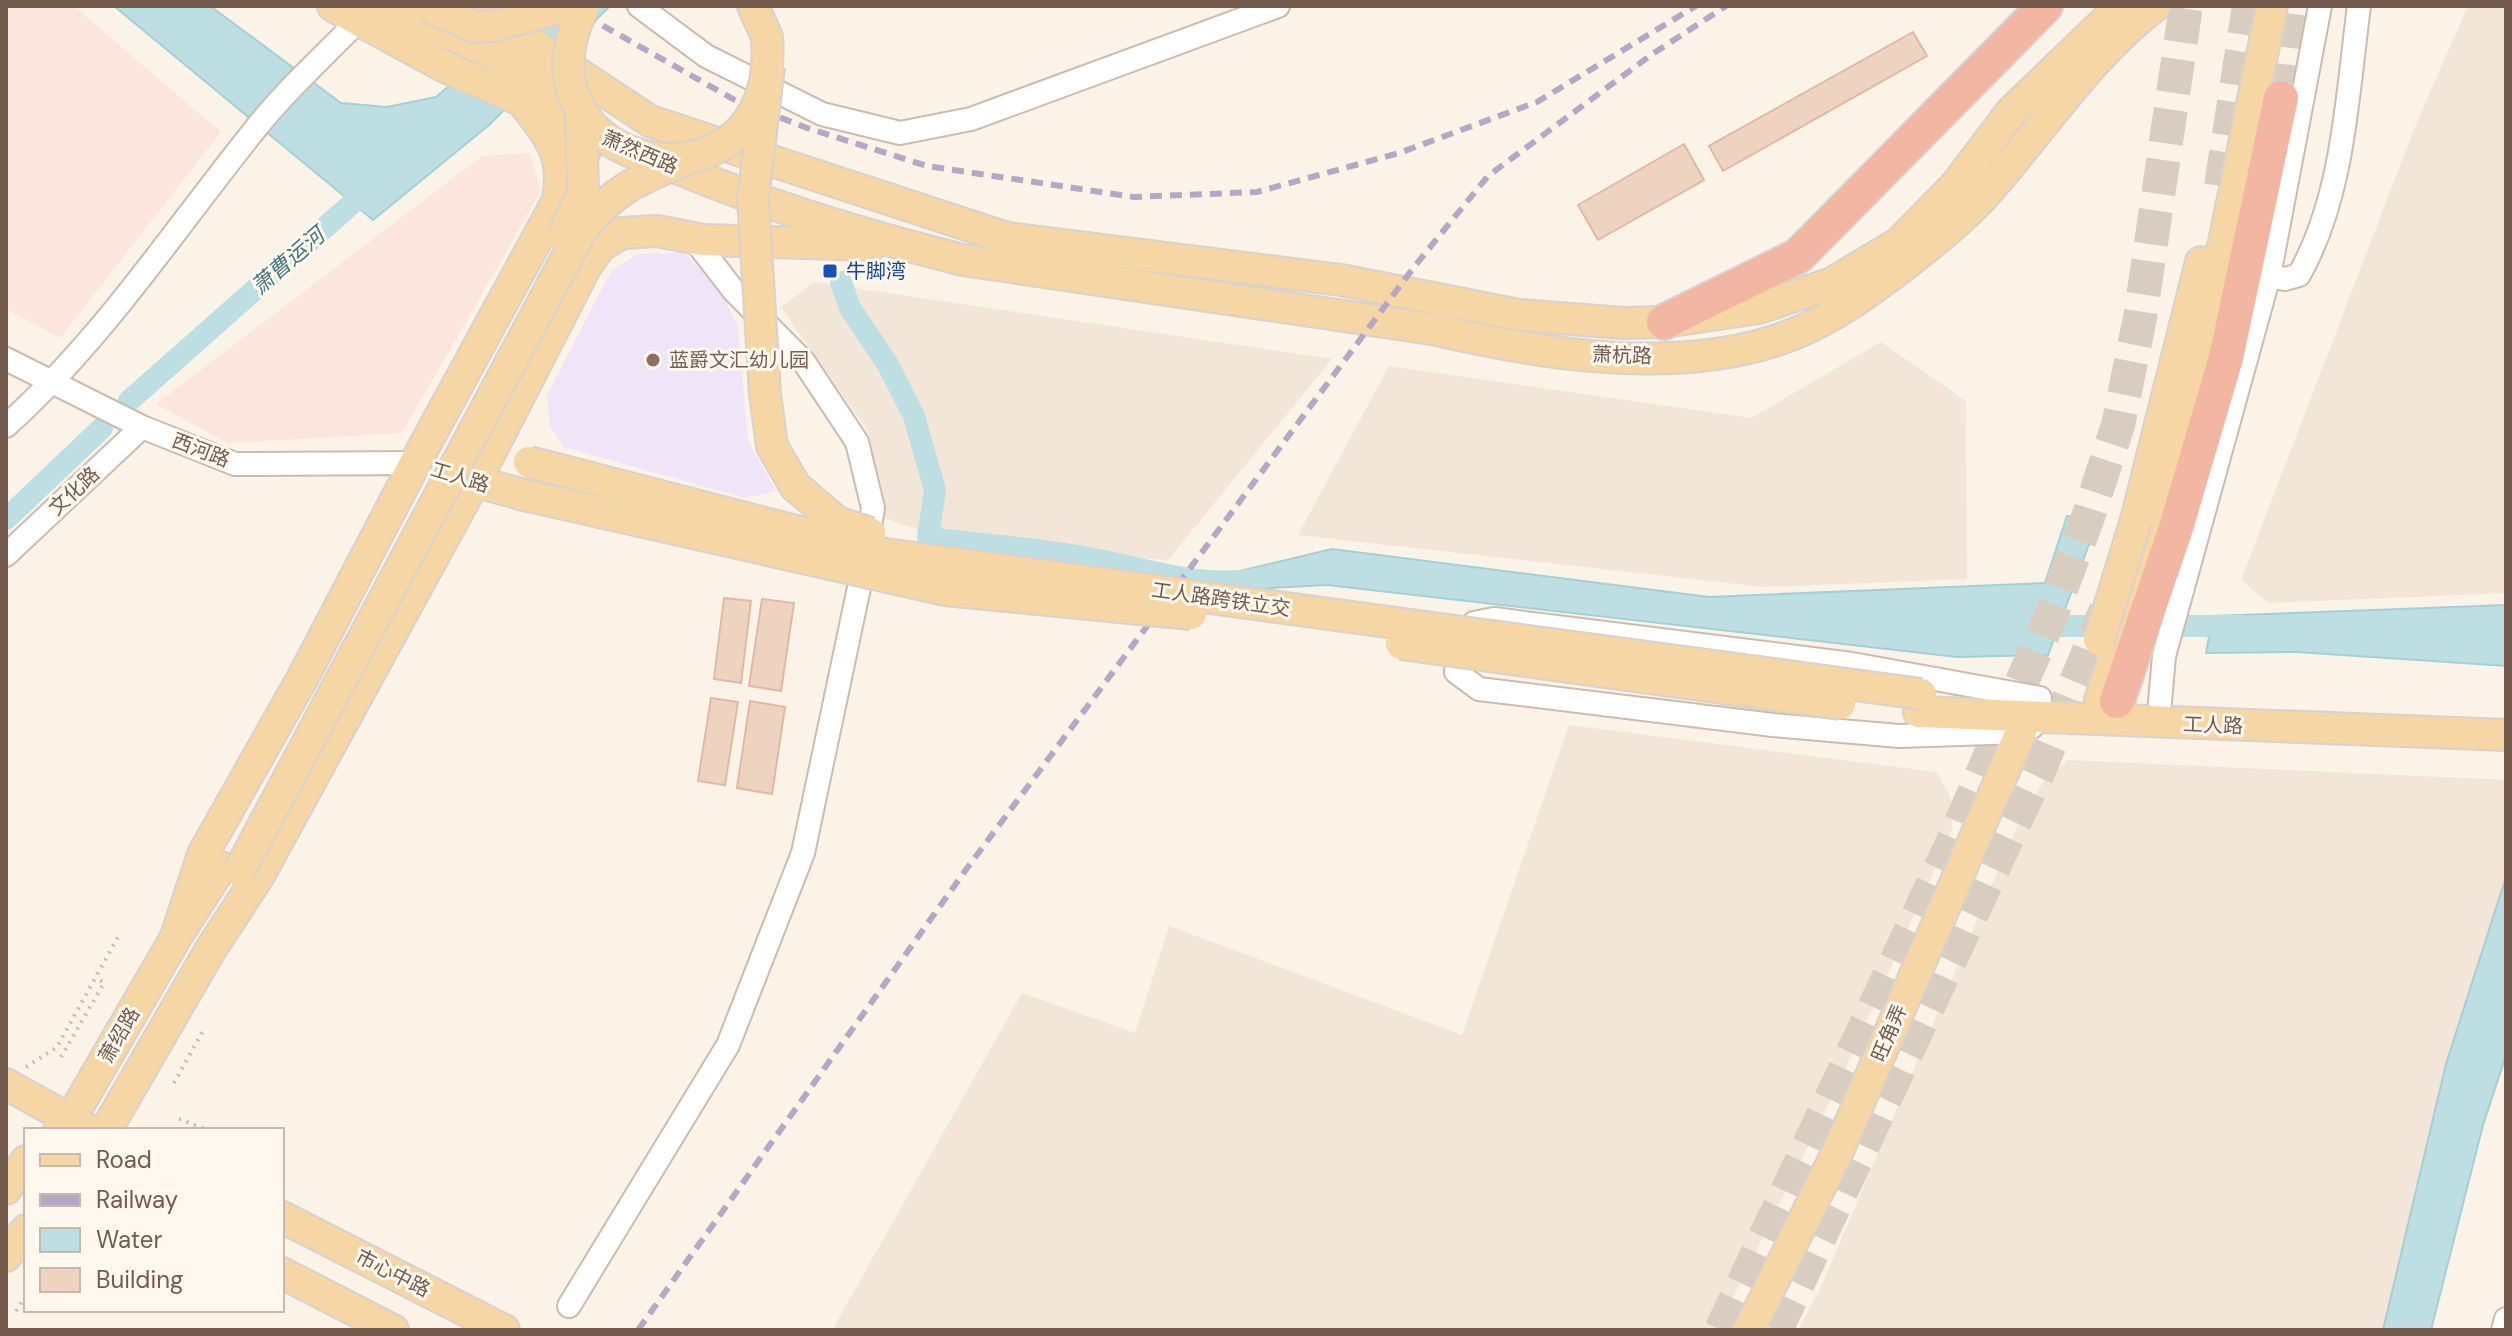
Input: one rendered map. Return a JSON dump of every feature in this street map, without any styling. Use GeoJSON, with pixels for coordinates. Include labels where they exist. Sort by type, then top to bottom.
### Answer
{"type":"FeatureCollection","features":[{"type":"Feature","properties":{"kind":"highway"},"geometry":{"type":"LineString","coordinates":[[1664,322],[1798,256],[2045,6]]}},
{"type":"Feature","properties":{"kind":"highway"},"geometry":{"type":"LineString","coordinates":[[2100,700],[2127,648],[2226,358],[2281,98]]}},
{"type":"Feature","properties":{"kind":"main road"},"geometry":{"type":"LineString","coordinates":[[386,6],[510,62],[548,83],[599,133],[626,152],[658,160],[690,158]]}},
{"type":"Feature","properties":{"kind":"main road"},"geometry":{"type":"LineString","coordinates":[[427,6],[474,27],[495,26],[564,6]]}},
{"type":"Feature","properties":{"kind":"main road","name":"萧然西路"},"geometry":{"type":"LineString","coordinates":[[476,6],[650,121],[967,225]]}},
{"type":"Feature","properties":{"kind":"main road"},"geometry":{"type":"LineString","coordinates":[[211,949],[230,869],[583,192],[588,122],[570,84],[568,55],[573,29],[584,6]]}},
{"type":"Feature","properties":{"kind":"main road"},"geometry":{"type":"LineString","coordinates":[[753,6],[767,37],[769,66],[753,199],[765,394],[772,446],[795,486],[837,522],[951,560]]}},
{"type":"Feature","properties":{"kind":"main road","name":"萧杭路"},"geometry":{"type":"LineString","coordinates":[[967,225],[1007,238],[1341,280],[1519,315],[1664,322],[1759,308],[1832,283],[1899,243],[1956,185],[2011,112],[2121,6]]}},
{"type":"Feature","properties":{"kind":"main road","name":"萧杭路"},"geometry":{"type":"LineString","coordinates":[[963,260],[1432,329],[1503,346],[1630,358],[1722,354],[1796,333],[1865,295],[1920,253],[1983,197],[2093,64],[2155,6]]}},
{"type":"Feature","properties":{"kind":"main road"},"geometry":{"type":"LineString","coordinates":[[2168,524],[2249,68],[2253,6]]}},
{"type":"Feature","properties":{"kind":"main road"},"geometry":{"type":"LineString","coordinates":[[2168,524],[2272,6]]}},
{"type":"Feature","properties":{"kind":"main road","name":"萧然西路"},"geometry":{"type":"LineString","coordinates":[[345,14],[522,101],[588,122],[713,184],[906,246],[963,260]]}},
{"type":"Feature","properties":{"kind":"main road"},"geometry":{"type":"LineString","coordinates":[[176,937],[230,869],[582,229],[608,198],[635,181],[720,146],[745,125],[762,98],[769,66]]}},
{"type":"Feature","properties":{"kind":"main road"},"geometry":{"type":"LineString","coordinates":[[176,937],[203,854],[302,679],[415,463],[555,212],[588,122],[613,97]]}},
{"type":"Feature","properties":{"kind":"main road"},"geometry":{"type":"LineString","coordinates":[[522,101],[549,135],[563,173],[555,212]]}},
{"type":"Feature","properties":{"kind":"main road"},"geometry":{"type":"LineString","coordinates":[[211,949],[258,877],[490,453],[585,268],[600,246],[622,233],[657,231],[693,238],[906,246]]}},
{"type":"Feature","properties":{"kind":"main road","name":"工人路"},"geometry":{"type":"LineString","coordinates":[[415,463],[490,453],[529,462]]}},
{"type":"Feature","properties":{"kind":"main road","name":"工人路跨铁立交"},"geometry":{"type":"LineString","coordinates":[[529,462],[885,554],[951,560],[1920,703]]}},
{"type":"Feature","properties":{"kind":"main road","name":"工人路"},"geometry":{"type":"LineString","coordinates":[[415,463],[524,495]]}},
{"type":"Feature","properties":{"kind":"main road","name":"工人路跨铁立交"},"geometry":{"type":"LineString","coordinates":[[524,495],[945,590],[1198,615],[1716,690],[1920,703]]}},
{"type":"Feature","properties":{"kind":"main road","name":"工人路"},"geometry":{"type":"LineString","coordinates":[[2046,708],[2100,700],[2506,715]]}},
{"type":"Feature","properties":{"kind":"main road","name":"工人路"},"geometry":{"type":"LineString","coordinates":[[1920,703],[2506,735]]}},
{"type":"Feature","properties":{"kind":"main road","name":"旺角弄"},"geometry":{"type":"LineString","coordinates":[[1749,1330],[1838,1151],[2021,732]]}},
{"type":"Feature","properties":{"kind":"main road","name":"萧绍路"},"geometry":{"type":"LineString","coordinates":[[72,1127],[176,937]]}},
{"type":"Feature","properties":{"kind":"main road","name":"萧绍路"},"geometry":{"type":"LineString","coordinates":[[107,1128],[211,949]]}},
{"type":"Feature","properties":{"kind":"main road"},"geometry":{"type":"LineString","coordinates":[[12,1073],[72,1127]]}},
{"type":"Feature","properties":{"kind":"main road"},"geometry":{"type":"LineString","coordinates":[[6,1189],[20,1161]]}},
{"type":"Feature","properties":{"kind":"main road","name":"市心中路"},"geometry":{"type":"LineString","coordinates":[[284,1218],[504,1330]]}},
{"type":"Feature","properties":{"kind":"main road"},"geometry":{"type":"LineString","coordinates":[[6,1256],[24,1233]]}},
{"type":"Feature","properties":{"kind":"main road"},"geometry":{"type":"LineString","coordinates":[[284,1274],[393,1330]]}},
{"type":"Feature","properties":{"kind":"street"},"geometry":{"type":"LineString","coordinates":[[639,6],[706,56],[822,114],[900,133],[971,119],[1278,6]]}},
{"type":"Feature","properties":{"kind":"street"},"geometry":{"type":"LineString","coordinates":[[2168,524],[2269,276],[2320,6]]}},
{"type":"Feature","properties":{"kind":"street"},"geometry":{"type":"LineString","coordinates":[[2269,276],[2285,279],[2299,275],[2318,242],[2342,130],[2359,6]]}},
{"type":"Feature","properties":{"kind":"street"},"geometry":{"type":"LineString","coordinates":[[6,426],[52,384],[119,308],[254,130],[319,61],[345,14]]}},
{"type":"Feature","properties":{"kind":"street"},"geometry":{"type":"LineString","coordinates":[[569,1306],[728,1045],[803,853],[873,508],[857,442],[804,362],[734,291],[693,238]]}},
{"type":"Feature","properties":{"kind":"street","name":"西河路"},"geometry":{"type":"LineString","coordinates":[[6,359],[142,427],[235,464],[415,463]]}},
{"type":"Feature","properties":{"kind":"street","name":"文化路"},"geometry":{"type":"LineString","coordinates":[[6,555],[142,427]]}},
{"type":"Feature","properties":{"kind":"street"},"geometry":{"type":"LineString","coordinates":[[1494,619],[1852,664],[2046,708],[2021,732],[1899,736],[1773,725],[1479,689],[1456,672],[1459,649],[1474,623],[1494,619]]}},
{"type":"Feature","properties":{"kind":"street"},"geometry":{"type":"LineString","coordinates":[[2127,648],[2160,702]]}},
{"type":"Feature","properties":{"kind":"street"},"geometry":{"type":"LineString","coordinates":[[2503,1330],[2506,1319]]}},
{"type":"Feature","properties":{"kind":"path"},"geometry":{"type":"LineString","coordinates":[[12,1073],[28,1068],[57,1047],[118,937]]}},
{"type":"Feature","properties":{"kind":"path"},"geometry":{"type":"LineString","coordinates":[[61,1057],[104,983],[96,977]]}},
{"type":"Feature","properties":{"kind":"path"},"geometry":{"type":"LineString","coordinates":[[174,1083],[204,1029]]}},
{"type":"Feature","properties":{"kind":"path"},"geometry":{"type":"LineString","coordinates":[[179,1119],[203,1128]]}},
{"type":"Feature","properties":{"kind":"path"},"geometry":{"type":"LineString","coordinates":[[16,1311],[24,1298]]}},
{"type":"Feature","properties":{"kind":"shaded area"},"geometry":{"type":"Polygon","coordinates":[[[6,6],[74,6],[221,132],[60,338],[6,309],[6,6]]]}},
{"type":"Feature","properties":{"kind":"shaded area"},"geometry":{"type":"Polygon","coordinates":[[[2468,6],[2506,6],[2506,593],[2269,603],[2241,580],[2416,124],[2468,6]]]}},
{"type":"Feature","properties":{"kind":"shaded area"},"geometry":{"type":"Polygon","coordinates":[[[530,153],[541,191],[402,433],[228,443],[156,404],[482,156],[530,153]]]}},
{"type":"Feature","properties":{"kind":"shaded area","name":"蓝爵文汇幼儿园"},"geometry":{"type":"Polygon","coordinates":[[[684,252],[719,289],[738,326],[748,441],[776,491],[745,498],[564,447],[550,426],[547,395],[611,271],[638,254],[684,252]]]}},
{"type":"Feature","properties":{"kind":"shaded area"},"geometry":{"type":"Polygon","coordinates":[[[814,282],[1332,359],[1168,560],[959,544],[882,517],[868,431],[781,307],[814,282]]]}},
{"type":"Feature","properties":{"kind":"shaded area"},"geometry":{"type":"Polygon","coordinates":[[[1881,342],[1966,401],[1967,579],[1764,587],[1298,535],[1389,366],[1751,418],[1881,342]]]}},
{"type":"Feature","properties":{"kind":"shaded area"},"geometry":{"type":"Polygon","coordinates":[[[1569,725],[1936,772],[1951,797],[1952,830],[1841,1079],[1717,1330],[836,1330],[835,1325],[1022,993],[1135,1033],[1169,926],[1462,1035],[1569,725]]]}},
{"type":"Feature","properties":{"kind":"shaded area"},"geometry":{"type":"Polygon","coordinates":[[[2068,760],[2506,780],[2506,877],[2446,1064],[2383,1330],[1798,1330],[1821,1287],[2020,819],[2044,781],[2068,760]]]}},
{"type":"Feature","properties":{"kind":"water"},"geometry":{"type":"Polygon","coordinates":[[[114,6],[210,6],[341,103],[387,107],[436,97],[543,6],[610,6],[489,125],[373,220],[114,6]]]}},
{"type":"Feature","properties":{"kind":"water"},"geometry":{"type":"Polygon","coordinates":[[[2067,516],[2098,520],[2048,655],[1957,657],[1327,585],[1233,590],[1231,573],[1332,549],[1709,597],[2045,583],[2067,516]]]}},
{"type":"Feature","properties":{"kind":"water"},"geometry":{"type":"Polygon","coordinates":[[[2506,605],[2506,666],[2297,652],[2206,653],[2213,616],[2506,605]]]}},
{"type":"Feature","properties":{"kind":"water"},"geometry":{"type":"Polygon","coordinates":[[[2506,877],[2506,1055],[2483,1125],[2431,1330],[2383,1330],[2446,1064],[2506,877]]]}},
{"type":"Feature","properties":{"kind":"building"},"geometry":{"type":"Polygon","coordinates":[[[1913,32],[1927,56],[1723,171],[1709,146],[1913,32]]]}},
{"type":"Feature","properties":{"kind":"building"},"geometry":{"type":"Polygon","coordinates":[[[1684,144],[1704,180],[1598,240],[1578,205],[1684,144]]]}},
{"type":"Feature","properties":{"kind":"building"},"geometry":{"type":"Polygon","coordinates":[[[724,598],[751,601],[741,683],[714,679],[724,598]]]}},
{"type":"Feature","properties":{"kind":"building"},"geometry":{"type":"Polygon","coordinates":[[[762,599],[794,603],[781,691],[749,686],[762,599]]]}},
{"type":"Feature","properties":{"kind":"building"},"geometry":{"type":"Polygon","coordinates":[[[711,698],[738,702],[725,785],[698,781],[711,698]]]}},
{"type":"Feature","properties":{"kind":"building"},"geometry":{"type":"Polygon","coordinates":[[[750,701],[785,707],[772,794],[737,788],[750,701]]]}},
{"type":"Feature","properties":{"kind":"waterway","name":"萧曹运河"},"geometry":{"type":"LineString","coordinates":[[129,401],[373,185]]}},
{"type":"Feature","properties":{"kind":"waterway"},"geometry":{"type":"LineString","coordinates":[[841,282],[850,308],[887,363],[914,416],[935,490],[928,538],[1061,553],[1201,580],[1221,582],[1261,578]]}},
{"type":"Feature","properties":{"kind":"waterway","name":"萧曹运河"},"geometry":{"type":"LineString","coordinates":[[6,519],[102,428]]}},
{"type":"Feature","properties":{"kind":"waterway"},"geometry":{"type":"LineString","coordinates":[[2030,626],[2240,626]]}},
{"type":"Feature","properties":{"kind":"tunnel"},"geometry":{"type":"LineString","coordinates":[[1721,1330],[1950,848],[2054,608],[2088,517],[2118,425],[2140,318],[2186,6]]}},
{"type":"Feature","properties":{"kind":"tunnel"},"geometry":{"type":"LineString","coordinates":[[2221,186],[2249,6]]}},
{"type":"Feature","properties":{"kind":"tunnel"},"geometry":{"type":"LineString","coordinates":[[2281,98],[2293,6]]}},
{"type":"Feature","properties":{"kind":"tunnel"},"geometry":{"type":"LineString","coordinates":[[1776,1330],[2037,775],[2106,610]]}},
{"type":"Feature","properties":{"kind":"railway"},"geometry":{"type":"LineString","coordinates":[[568,6],[733,99],[807,128],[927,166],[1134,197],[1257,192],[1399,153],[1537,102],[1696,6]]}},
{"type":"Feature","properties":{"kind":"railway"},"geometry":{"type":"LineString","coordinates":[[638,1330],[965,871],[1414,267],[1488,176],[1651,55],[1726,6]]}},
{"type":"Feature","properties":{"kind":"place","name":"牛脚湾"},"geometry":{"type":"Point","coordinates":[830,271]}},
{"type":"Feature","properties":{"kind":"place","name":"蓝爵文汇幼儿园"},"geometry":{"type":"Point","coordinates":[653,360]}}]}
